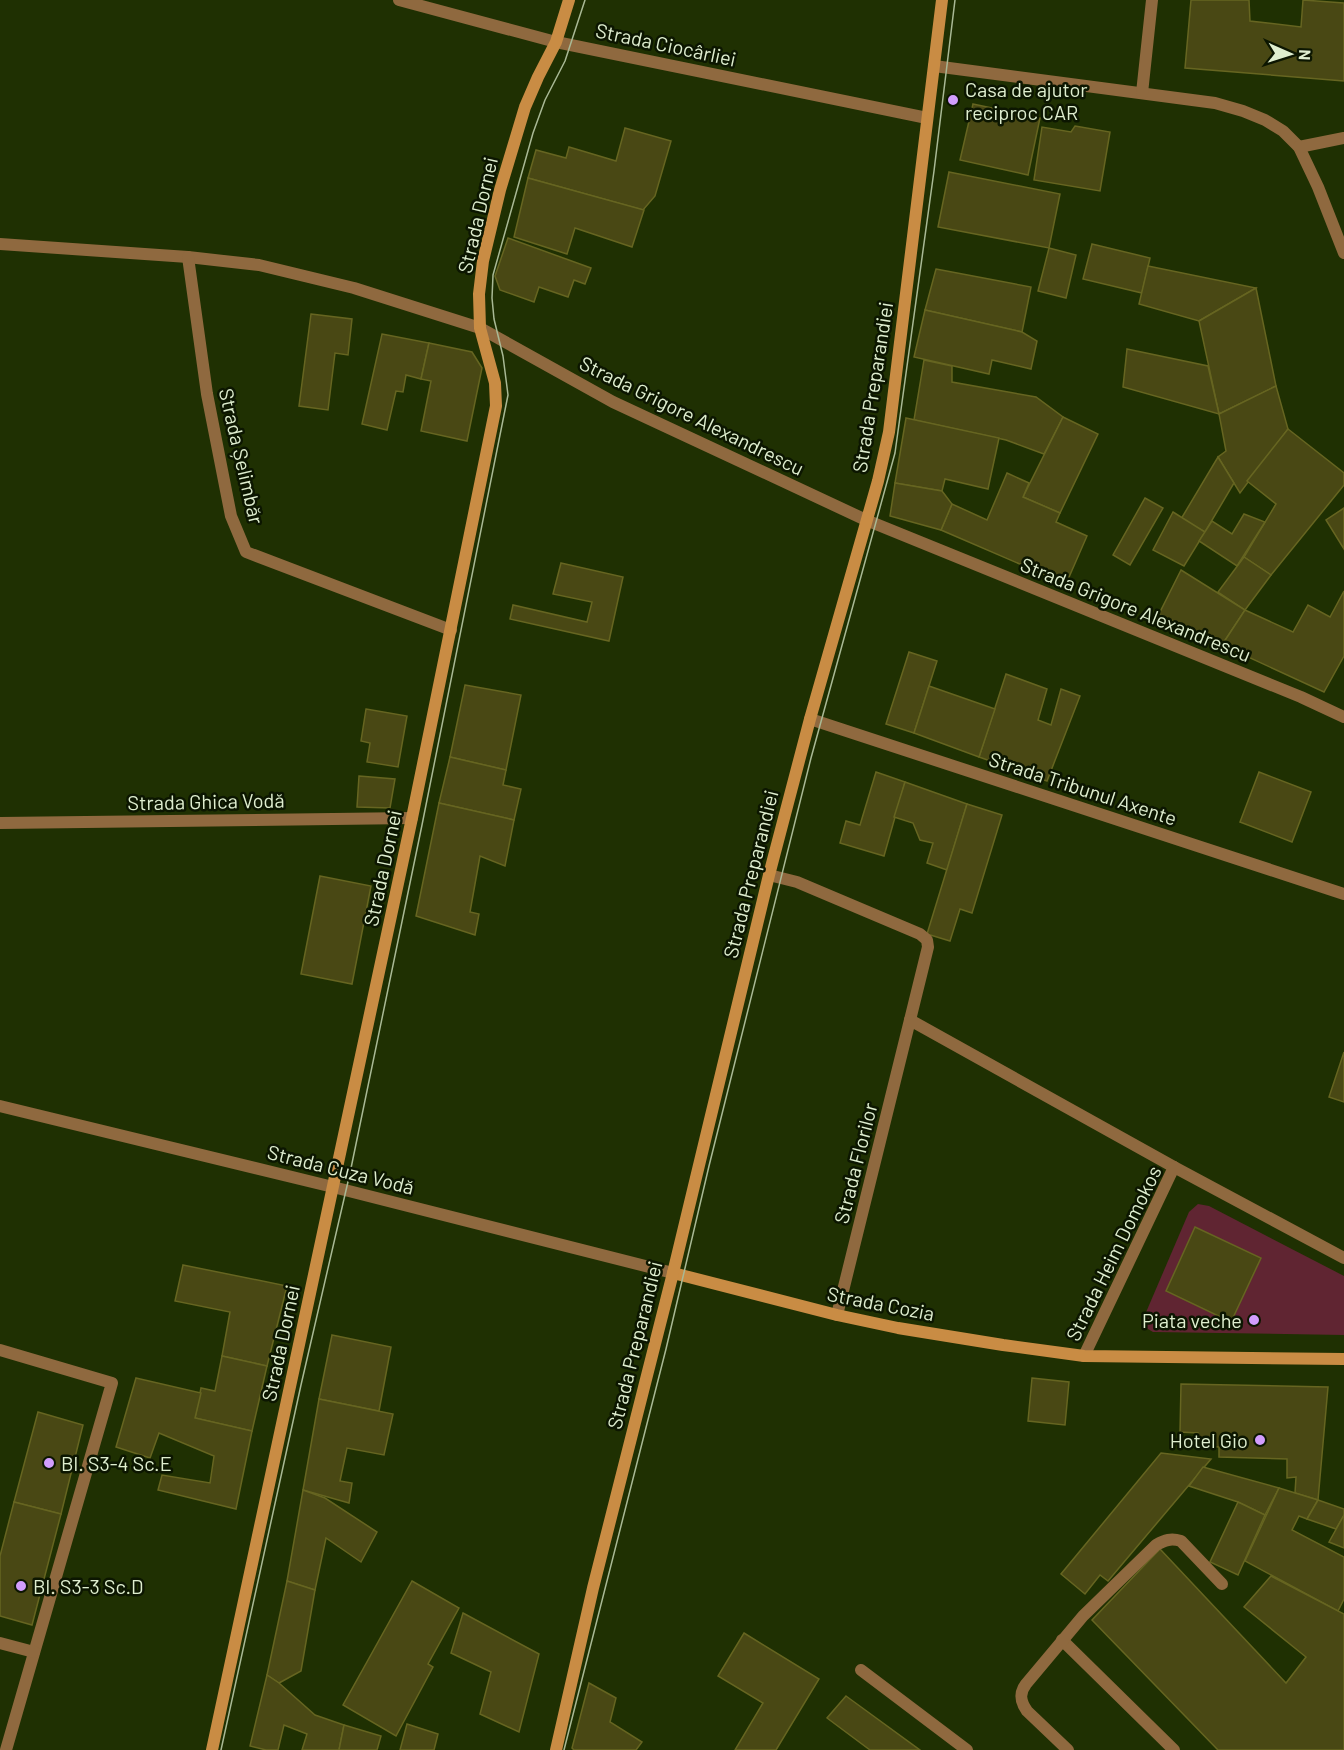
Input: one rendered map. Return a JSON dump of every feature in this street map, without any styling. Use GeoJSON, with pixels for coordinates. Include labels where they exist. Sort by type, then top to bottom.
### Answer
{"type":"FeatureCollection","features":[{"type":"Feature","properties":{"kind":"main road","name":"Strada Dornei"},"geometry":{"type":"LineString","coordinates":[[212,1750],[412,818],[496,406],[495,383],[480,328],[479,294],[483,261],[500,190],[525,107],[556,42],[568,0]]}},
{"type":"Feature","properties":{"kind":"main road","name":"Strada Preparandiei"},"geometry":{"type":"LineString","coordinates":[[555,1750],[769,875],[810,719],[878,482],[889,432],[942,0]]}},
{"type":"Feature","properties":{"kind":"main road","name":"Strada Cozia"},"geometry":{"type":"LineString","coordinates":[[673,1273],[837,1316],[992,1344],[1084,1356]]}},
{"type":"Feature","properties":{"kind":"main road","name":"Strada Heim Domokos"},"geometry":{"type":"LineString","coordinates":[[1084,1356],[1344,1359]]}},
{"type":"Feature","properties":{"kind":"street","name":"Strada Ciocârliei"},"geometry":{"type":"LineString","coordinates":[[399,0],[556,42],[927,118]]}},
{"type":"Feature","properties":{"kind":"street"},"geometry":{"type":"LineString","coordinates":[[1142,93],[1152,0]]}},
{"type":"Feature","properties":{"kind":"street"},"geometry":{"type":"LineString","coordinates":[[934,66],[1215,104],[1243,111],[1265,120],[1283,131],[1299,147],[1318,187],[1344,253]]}},
{"type":"Feature","properties":{"kind":"street"},"geometry":{"type":"LineString","coordinates":[[1299,147],[1344,138]]}},
{"type":"Feature","properties":{"kind":"street","name":"Strada Grigore Alexandrescu"},"geometry":{"type":"LineString","coordinates":[[0,244],[188,256],[259,266],[354,288],[480,328],[613,402],[866,520],[1301,697],[1344,717]]}},
{"type":"Feature","properties":{"kind":"street","name":"Strada Șelimbăr"},"geometry":{"type":"LineString","coordinates":[[188,256],[209,405],[231,516],[246,552],[451,630]]}},
{"type":"Feature","properties":{"kind":"street","name":"Strada Tribunul Axente"},"geometry":{"type":"LineString","coordinates":[[810,719],[1344,894]]}},
{"type":"Feature","properties":{"kind":"street","name":"Strada Ghica Vodă"},"geometry":{"type":"LineString","coordinates":[[0,824],[412,818]]}},
{"type":"Feature","properties":{"kind":"street","name":"Strada Florilor"},"geometry":{"type":"LineString","coordinates":[[769,875],[797,882],[920,934],[927,940],[928,947],[837,1316]]}},
{"type":"Feature","properties":{"kind":"street"},"geometry":{"type":"LineString","coordinates":[[910,1020],[1174,1167]]}},
{"type":"Feature","properties":{"kind":"street","name":"Strada Cuza Vodă"},"geometry":{"type":"LineString","coordinates":[[0,1106],[673,1273]]}},
{"type":"Feature","properties":{"kind":"street","name":"Strada Heim Domokos"},"geometry":{"type":"LineString","coordinates":[[1084,1356],[1174,1167],[1344,1258]]}},
{"type":"Feature","properties":{"kind":"street"},"geometry":{"type":"LineString","coordinates":[[0,1350],[112,1383],[6,1750]]}},
{"type":"Feature","properties":{"kind":"street"},"geometry":{"type":"LineString","coordinates":[[1068,1750],[1027,1711],[1020,1697],[1022,1689],[1083,1616],[1156,1545],[1164,1540],[1181,1541],[1222,1584]]}},
{"type":"Feature","properties":{"kind":"street"},"geometry":{"type":"LineString","coordinates":[[1062,1640],[1174,1750]]}},
{"type":"Feature","properties":{"kind":"street"},"geometry":{"type":"LineString","coordinates":[[0,1643],[34,1652]]}},
{"type":"Feature","properties":{"kind":"street"},"geometry":{"type":"LineString","coordinates":[[861,1670],[967,1750]]}},
{"type":"Feature","properties":{"kind":"shaded area"},"geometry":{"type":"Polygon","coordinates":[[[1198,1204],[1209,1206],[1344,1276],[1344,1335],[1153,1332],[1143,1326],[1144,1317],[1189,1212],[1198,1204]]]}},
{"type":"Feature","properties":{"kind":"building"},"geometry":{"type":"Polygon","coordinates":[[[1191,0],[1249,0],[1250,21],[1301,27],[1303,0],[1344,3],[1344,81],[1185,68],[1191,0]]]}},
{"type":"Feature","properties":{"kind":"building"},"geometry":{"type":"Polygon","coordinates":[[[973,104],[1040,118],[1028,175],[960,160],[973,104]]]}},
{"type":"Feature","properties":{"kind":"building"},"geometry":{"type":"Polygon","coordinates":[[[1075,126],[1110,132],[1100,191],[1034,180],[1042,127],[1071,132],[1075,126]]]}},
{"type":"Feature","properties":{"kind":"building"},"geometry":{"type":"Polygon","coordinates":[[[625,128],[671,141],[655,196],[643,210],[528,178],[536,150],[566,158],[569,147],[616,161],[625,128]]]}},
{"type":"Feature","properties":{"kind":"building"},"geometry":{"type":"Polygon","coordinates":[[[949,172],[1060,194],[1049,248],[938,227],[949,172]]]}},
{"type":"Feature","properties":{"kind":"building"},"geometry":{"type":"Polygon","coordinates":[[[528,178],[644,210],[632,247],[575,228],[567,254],[514,237],[528,178]]]}},
{"type":"Feature","properties":{"kind":"building"},"geometry":{"type":"Polygon","coordinates":[[[508,238],[591,268],[585,284],[574,280],[568,297],[539,287],[534,302],[500,290],[495,276],[508,238]]]}},
{"type":"Feature","properties":{"kind":"building"},"geometry":{"type":"Polygon","coordinates":[[[1092,244],[1150,258],[1142,293],[1083,279],[1092,244]]]}},
{"type":"Feature","properties":{"kind":"building"},"geometry":{"type":"Polygon","coordinates":[[[1049,248],[1076,255],[1066,298],[1038,291],[1049,248]]]}},
{"type":"Feature","properties":{"kind":"building"},"geometry":{"type":"Polygon","coordinates":[[[1148,266],[1256,288],[1199,321],[1139,304],[1148,266]]]}},
{"type":"Feature","properties":{"kind":"building"},"geometry":{"type":"Polygon","coordinates":[[[936,269],[1031,287],[1022,332],[925,310],[936,269]]]}},
{"type":"Feature","properties":{"kind":"building"},"geometry":{"type":"Polygon","coordinates":[[[1256,288],[1276,386],[1219,414],[1199,321],[1256,288]]]}},
{"type":"Feature","properties":{"kind":"building"},"geometry":{"type":"Polygon","coordinates":[[[925,310],[1022,332],[1037,341],[1031,369],[992,360],[989,374],[914,357],[925,310]]]}},
{"type":"Feature","properties":{"kind":"building"},"geometry":{"type":"Polygon","coordinates":[[[311,314],[352,319],[348,355],[335,353],[328,410],[299,406],[311,314]]]}},
{"type":"Feature","properties":{"kind":"building"},"geometry":{"type":"Polygon","coordinates":[[[382,334],[429,343],[421,379],[406,375],[403,392],[396,391],[387,430],[362,424],[382,334]]]}},
{"type":"Feature","properties":{"kind":"building"},"geometry":{"type":"Polygon","coordinates":[[[429,343],[472,352],[482,368],[467,441],[421,431],[431,381],[421,379],[429,343]]]}},
{"type":"Feature","properties":{"kind":"building"},"geometry":{"type":"Polygon","coordinates":[[[1127,349],[1208,366],[1219,414],[1123,387],[1127,349]]]}},
{"type":"Feature","properties":{"kind":"building"},"geometry":{"type":"Polygon","coordinates":[[[924,360],[952,366],[952,382],[1036,397],[1063,417],[1044,454],[1006,440],[914,420],[924,360]]]}},
{"type":"Feature","properties":{"kind":"building"},"geometry":{"type":"Polygon","coordinates":[[[1276,386],[1288,429],[1240,493],[1218,457],[1226,451],[1219,414],[1276,386]]]}},
{"type":"Feature","properties":{"kind":"building"},"geometry":{"type":"Polygon","coordinates":[[[1063,417],[1098,434],[1060,513],[1023,497],[1063,417]]]}},
{"type":"Feature","properties":{"kind":"building"},"geometry":{"type":"Polygon","coordinates":[[[906,418],[999,438],[988,489],[945,479],[942,491],[895,483],[906,418]]]}},
{"type":"Feature","properties":{"kind":"building"},"geometry":{"type":"Polygon","coordinates":[[[1288,429],[1344,473],[1344,485],[1271,575],[1244,557],[1276,504],[1247,481],[1288,429]]]}},
{"type":"Feature","properties":{"kind":"building"},"geometry":{"type":"Polygon","coordinates":[[[1218,457],[1234,483],[1205,532],[1181,519],[1218,457]]]}},
{"type":"Feature","properties":{"kind":"building"},"geometry":{"type":"Polygon","coordinates":[[[1007,473],[1029,483],[1023,497],[1060,513],[1056,522],[1087,536],[1066,584],[941,530],[952,504],[987,520],[1007,473]]]}},
{"type":"Feature","properties":{"kind":"building"},"geometry":{"type":"Polygon","coordinates":[[[895,483],[942,491],[952,504],[941,530],[890,516],[895,483]]]}},
{"type":"Feature","properties":{"kind":"building"},"geometry":{"type":"Polygon","coordinates":[[[1145,498],[1163,508],[1130,565],[1113,555],[1145,498]]]}},
{"type":"Feature","properties":{"kind":"building"},"geometry":{"type":"Polygon","coordinates":[[[1344,508],[1344,549],[1326,520],[1344,508]]]}},
{"type":"Feature","properties":{"kind":"building"},"geometry":{"type":"Polygon","coordinates":[[[1173,512],[1205,532],[1184,566],[1153,550],[1173,512]]]}},
{"type":"Feature","properties":{"kind":"building"},"geometry":{"type":"Polygon","coordinates":[[[1244,514],[1265,522],[1237,566],[1199,541],[1212,521],[1232,534],[1244,514]]]}},
{"type":"Feature","properties":{"kind":"building"},"geometry":{"type":"Polygon","coordinates":[[[1244,557],[1271,575],[1245,610],[1218,592],[1244,557]]]}},
{"type":"Feature","properties":{"kind":"building"},"geometry":{"type":"Polygon","coordinates":[[[561,563],[623,577],[609,641],[510,619],[513,605],[587,622],[592,602],[553,594],[561,563]]]}},
{"type":"Feature","properties":{"kind":"building"},"geometry":{"type":"Polygon","coordinates":[[[1181,570],[1245,610],[1222,645],[1159,614],[1181,570]]]}},
{"type":"Feature","properties":{"kind":"building"},"geometry":{"type":"Polygon","coordinates":[[[1344,591],[1344,656],[1324,692],[1222,645],[1245,610],[1293,632],[1308,605],[1330,617],[1344,591]]]}},
{"type":"Feature","properties":{"kind":"building"},"geometry":{"type":"Polygon","coordinates":[[[909,652],[937,661],[914,733],[886,724],[909,652]]]}},
{"type":"Feature","properties":{"kind":"building"},"geometry":{"type":"Polygon","coordinates":[[[1006,674],[1047,689],[1038,720],[1051,725],[1061,689],[1080,696],[1047,781],[979,757],[1006,674]]]}},
{"type":"Feature","properties":{"kind":"building"},"geometry":{"type":"Polygon","coordinates":[[[465,685],[521,695],[506,770],[450,757],[465,685]]]}},
{"type":"Feature","properties":{"kind":"building"},"geometry":{"type":"Polygon","coordinates":[[[929,686],[995,709],[979,757],[914,733],[929,686]]]}},
{"type":"Feature","properties":{"kind":"building"},"geometry":{"type":"Polygon","coordinates":[[[366,709],[407,716],[398,767],[367,762],[370,743],[361,741],[366,709]]]}},
{"type":"Feature","properties":{"kind":"building"},"geometry":{"type":"Polygon","coordinates":[[[450,757],[506,770],[503,785],[521,789],[514,820],[439,803],[450,757]]]}},
{"type":"Feature","properties":{"kind":"building"},"geometry":{"type":"Polygon","coordinates":[[[876,772],[905,782],[884,856],[840,843],[846,821],[860,825],[876,772]]]}},
{"type":"Feature","properties":{"kind":"building"},"geometry":{"type":"Polygon","coordinates":[[[1259,772],[1311,792],[1292,842],[1240,822],[1259,772]]]}},
{"type":"Feature","properties":{"kind":"building"},"geometry":{"type":"Polygon","coordinates":[[[359,776],[395,779],[390,808],[357,807],[359,776]]]}},
{"type":"Feature","properties":{"kind":"building"},"geometry":{"type":"Polygon","coordinates":[[[905,782],[967,804],[947,870],[927,863],[933,843],[920,840],[913,823],[894,817],[905,782]]]}},
{"type":"Feature","properties":{"kind":"building"},"geometry":{"type":"Polygon","coordinates":[[[439,803],[514,820],[505,866],[480,856],[470,912],[479,914],[475,935],[416,916],[439,803]]]}},
{"type":"Feature","properties":{"kind":"building"},"geometry":{"type":"Polygon","coordinates":[[[967,804],[1002,815],[972,913],[960,909],[950,941],[927,934],[967,804]]]}},
{"type":"Feature","properties":{"kind":"building"},"geometry":{"type":"Polygon","coordinates":[[[320,876],[371,886],[352,984],[301,974],[320,876]]]}},
{"type":"Feature","properties":{"kind":"building"},"geometry":{"type":"Polygon","coordinates":[[[1344,1052],[1344,1102],[1329,1097],[1344,1052]]]}},
{"type":"Feature","properties":{"kind":"building"},"geometry":{"type":"Polygon","coordinates":[[[1195,1227],[1261,1258],[1231,1322],[1166,1291],[1195,1227]]]}},
{"type":"Feature","properties":{"kind":"building"},"geometry":{"type":"Polygon","coordinates":[[[183,1265],[287,1286],[267,1366],[222,1356],[230,1312],[175,1301],[183,1265]]]}},
{"type":"Feature","properties":{"kind":"building"},"geometry":{"type":"Polygon","coordinates":[[[332,1335],[391,1347],[379,1411],[319,1399],[332,1335]]]}},
{"type":"Feature","properties":{"kind":"building"},"geometry":{"type":"Polygon","coordinates":[[[222,1356],[267,1366],[252,1431],[195,1418],[201,1388],[215,1391],[222,1356]]]}},
{"type":"Feature","properties":{"kind":"building"},"geometry":{"type":"Polygon","coordinates":[[[136,1378],[201,1393],[195,1418],[252,1431],[236,1509],[158,1490],[162,1475],[210,1483],[214,1456],[159,1433],[150,1458],[116,1447],[136,1378]]]}},
{"type":"Feature","properties":{"kind":"building"},"geometry":{"type":"Polygon","coordinates":[[[1032,1378],[1069,1382],[1065,1425],[1028,1421],[1032,1378]]]}},
{"type":"Feature","properties":{"kind":"building","name":"Hotel Gio"},"geometry":{"type":"Polygon","coordinates":[[[1181,1384],[1328,1387],[1318,1500],[1295,1493],[1296,1477],[1287,1478],[1287,1459],[1219,1457],[1219,1447],[1197,1446],[1198,1433],[1180,1432],[1181,1384]]]}},
{"type":"Feature","properties":{"kind":"building"},"geometry":{"type":"Polygon","coordinates":[[[319,1399],[393,1414],[384,1455],[347,1448],[340,1481],[352,1483],[349,1503],[303,1490],[319,1399]]]}},
{"type":"Feature","properties":{"kind":"building","name":"Bl. S3-4 Sc.E"},"geometry":{"type":"Polygon","coordinates":[[[38,1412],[83,1425],[61,1514],[14,1502],[38,1412]]]}},
{"type":"Feature","properties":{"kind":"building"},"geometry":{"type":"Polygon","coordinates":[[[1161,1453],[1211,1459],[1108,1581],[1100,1575],[1085,1594],[1061,1574],[1161,1453]]]}},
{"type":"Feature","properties":{"kind":"building"},"geometry":{"type":"Polygon","coordinates":[[[1203,1467],[1279,1488],[1265,1515],[1238,1502],[1189,1486],[1203,1467]]]}},
{"type":"Feature","properties":{"kind":"building"},"geometry":{"type":"Polygon","coordinates":[[[1279,1488],[1318,1500],[1307,1519],[1299,1516],[1292,1530],[1344,1557],[1344,1599],[1338,1611],[1245,1561],[1279,1488]]]}},
{"type":"Feature","properties":{"kind":"building"},"geometry":{"type":"Polygon","coordinates":[[[303,1490],[325,1498],[377,1532],[361,1562],[326,1538],[315,1590],[287,1581],[303,1490]]]}},
{"type":"Feature","properties":{"kind":"building"},"geometry":{"type":"Polygon","coordinates":[[[1318,1500],[1344,1509],[1344,1515],[1336,1529],[1307,1519],[1318,1500]]]}},
{"type":"Feature","properties":{"kind":"building","name":"Bl. S3-3 Sc.D"},"geometry":{"type":"Polygon","coordinates":[[[14,1502],[61,1514],[32,1625],[0,1616],[0,1556],[14,1502]]]}},
{"type":"Feature","properties":{"kind":"building"},"geometry":{"type":"Polygon","coordinates":[[[1238,1502],[1265,1515],[1238,1575],[1210,1562],[1238,1502]]]}},
{"type":"Feature","properties":{"kind":"building"},"geometry":{"type":"Polygon","coordinates":[[[1344,1515],[1344,1548],[1329,1542],[1344,1515]]]}},
{"type":"Feature","properties":{"kind":"building"},"geometry":{"type":"Polygon","coordinates":[[[1160,1549],[1286,1683],[1306,1657],[1244,1607],[1271,1576],[1344,1614],[1344,1750],[1218,1750],[1092,1620],[1160,1549]]]}},
{"type":"Feature","properties":{"kind":"building"},"geometry":{"type":"Polygon","coordinates":[[[287,1581],[315,1590],[301,1671],[279,1683],[267,1675],[287,1581]]]}},
{"type":"Feature","properties":{"kind":"building"},"geometry":{"type":"Polygon","coordinates":[[[412,1581],[459,1608],[428,1664],[433,1667],[396,1736],[343,1705],[412,1581]]]}},
{"type":"Feature","properties":{"kind":"building"},"geometry":{"type":"Polygon","coordinates":[[[463,1613],[539,1654],[519,1732],[480,1714],[491,1672],[451,1653],[463,1613]]]}},
{"type":"Feature","properties":{"kind":"building"},"geometry":{"type":"Polygon","coordinates":[[[744,1633],[819,1679],[776,1750],[735,1750],[763,1703],[718,1676],[744,1633]]]}},
{"type":"Feature","properties":{"kind":"building"},"geometry":{"type":"Polygon","coordinates":[[[267,1675],[315,1715],[344,1725],[339,1750],[302,1750],[307,1734],[284,1725],[278,1750],[250,1746],[267,1675]]]}},
{"type":"Feature","properties":{"kind":"building"},"geometry":{"type":"Polygon","coordinates":[[[589,1683],[616,1698],[610,1722],[642,1742],[636,1750],[574,1750],[572,1748],[589,1683]]]}},
{"type":"Feature","properties":{"kind":"building"},"geometry":{"type":"Polygon","coordinates":[[[846,1696],[920,1750],[870,1750],[827,1718],[846,1696]]]}},
{"type":"Feature","properties":{"kind":"building"},"geometry":{"type":"Polygon","coordinates":[[[407,1724],[438,1734],[434,1750],[400,1750],[407,1724]]]}},
{"type":"Feature","properties":{"kind":"building"},"geometry":{"type":"Polygon","coordinates":[[[344,1725],[381,1736],[377,1750],[339,1750],[344,1725]]]}},
{"type":"Feature","properties":{"kind":"tram line"},"geometry":{"type":"LineString","coordinates":[[221,1750],[350,1173],[508,395],[503,356],[494,319],[493,275],[533,133],[545,100],[565,61],[585,0]]}},
{"type":"Feature","properties":{"kind":"tram line"},"geometry":{"type":"LineString","coordinates":[[564,1750],[666,1349],[709,1166],[811,758],[895,453],[955,0]]}},
{"type":"Feature","properties":{"kind":"place","name":"Casa de ajutor reciproc CAR"},"geometry":{"type":"Point","coordinates":[953,100]}},
{"type":"Feature","properties":{"kind":"place","name":"Piata veche"},"geometry":{"type":"Point","coordinates":[1254,1320]}},
{"type":"Feature","properties":{"kind":"place","name":"Hotel Gio"},"geometry":{"type":"Point","coordinates":[1260,1440]}},
{"type":"Feature","properties":{"kind":"place","name":"Bl. S3-4 Sc.E"},"geometry":{"type":"Point","coordinates":[49,1463]}},
{"type":"Feature","properties":{"kind":"place","name":"Bl. S3-3 Sc.D"},"geometry":{"type":"Point","coordinates":[21,1586]}}]}
